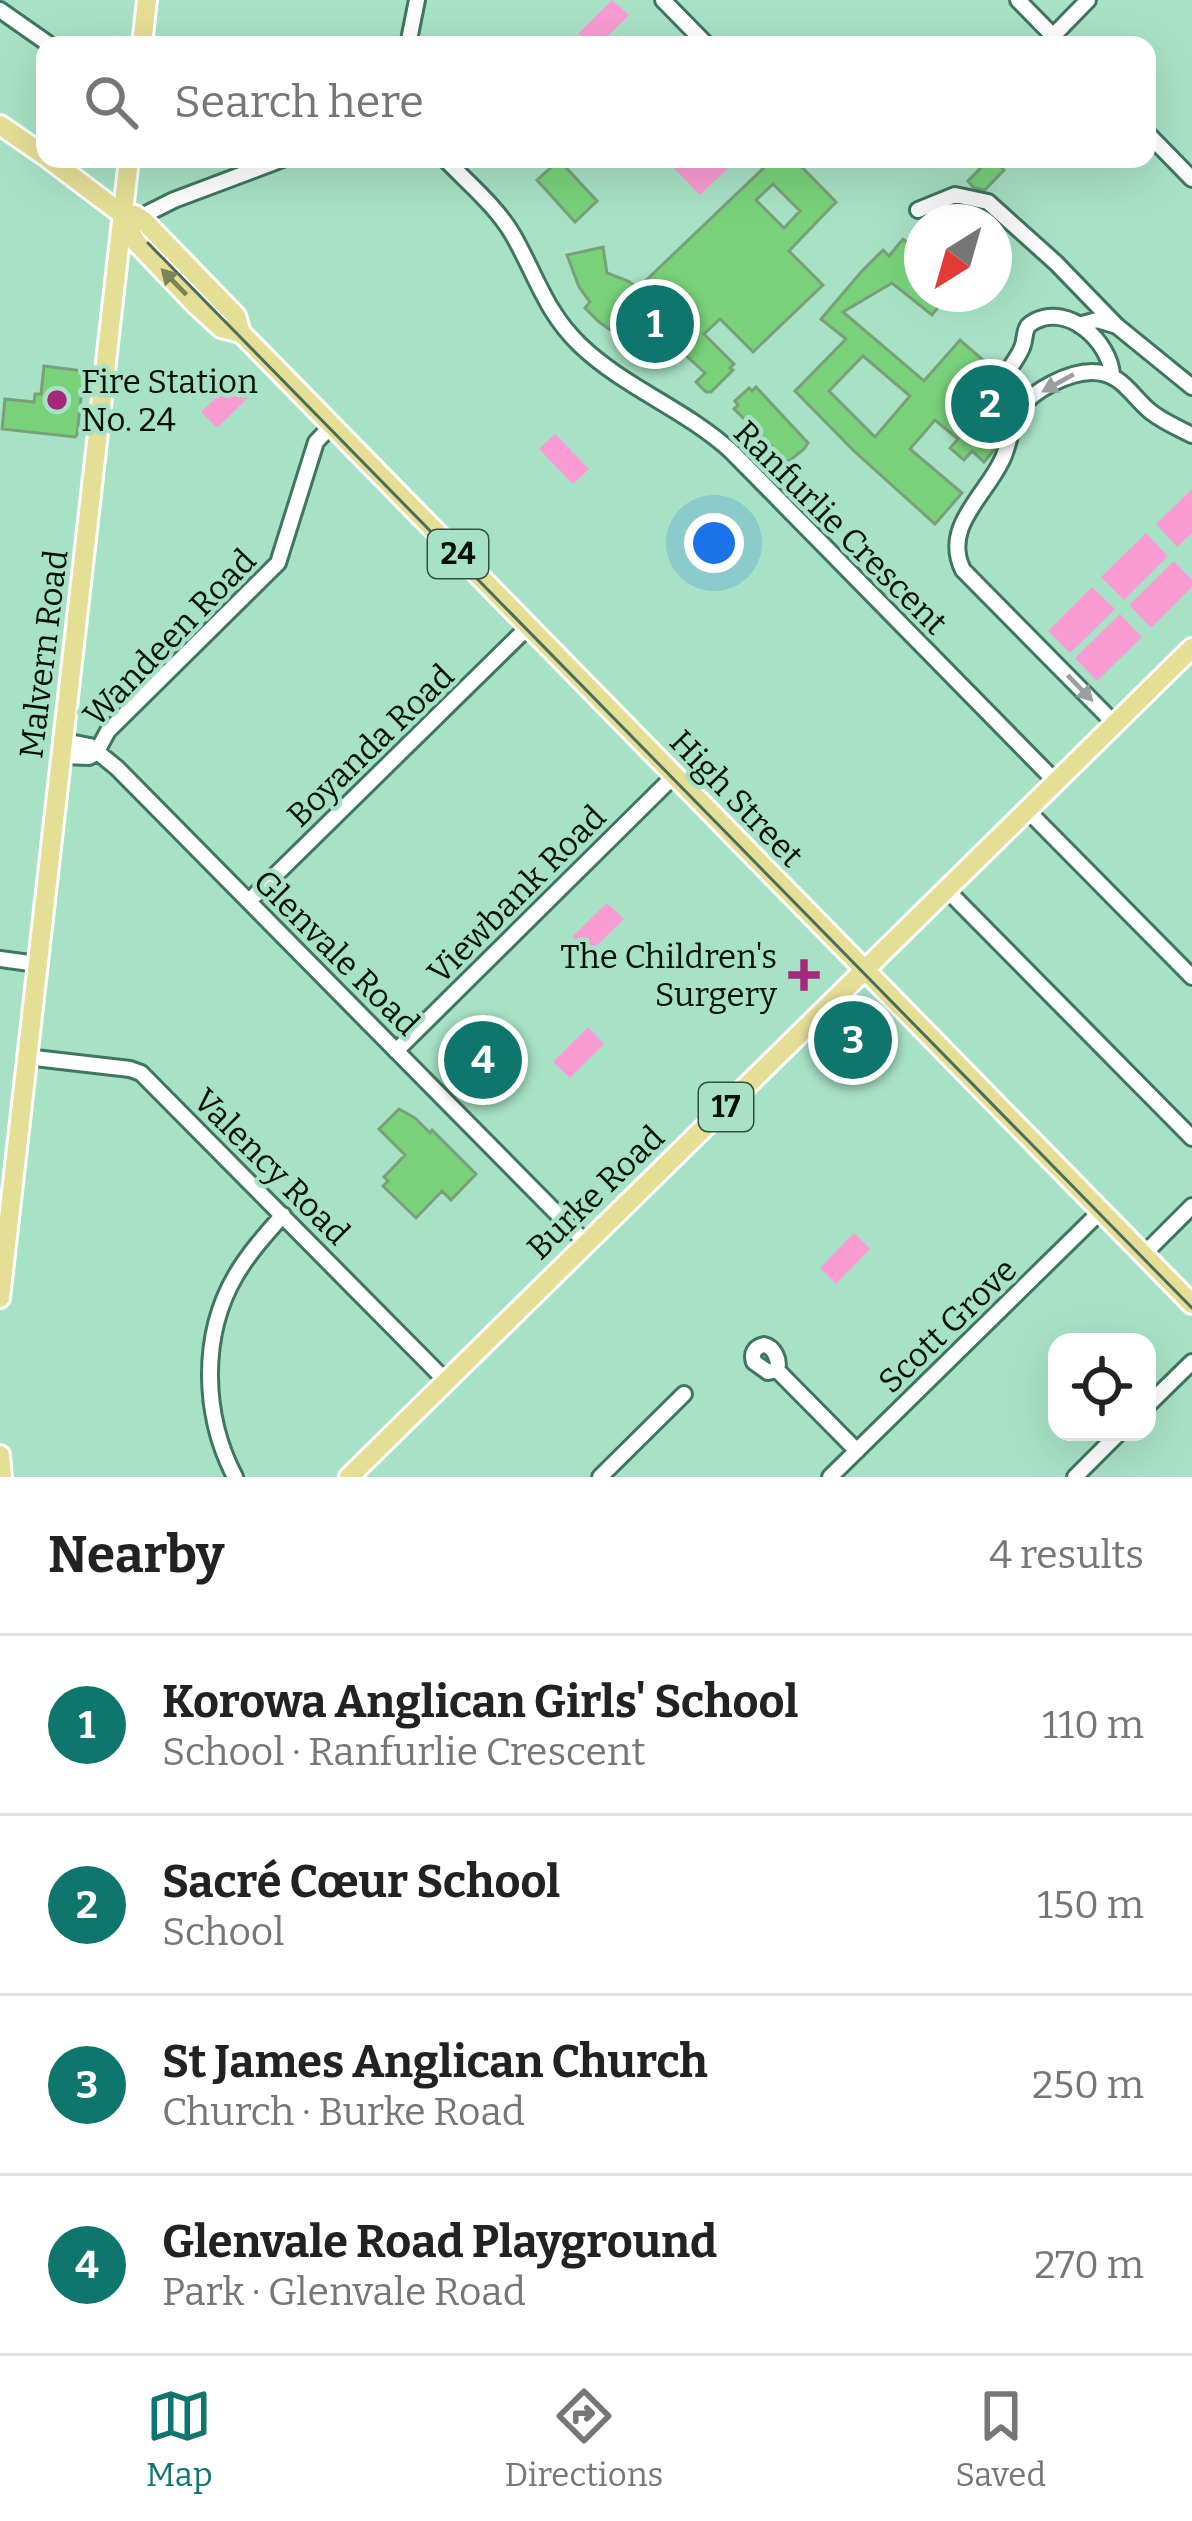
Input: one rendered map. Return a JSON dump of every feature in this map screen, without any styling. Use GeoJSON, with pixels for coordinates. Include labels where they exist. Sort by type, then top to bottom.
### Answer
{"type":"FeatureCollection","features":[{"type":"Feature","properties":{"kind":"main road"},"geometry":{"type":"LineString","coordinates":[[143,36],[148,0]]}},
{"type":"Feature","properties":{"kind":"main road","name":"High Street"},"geometry":{"type":"LineString","coordinates":[[0,125],[36,150]]}},
{"type":"Feature","properties":{"kind":"main road","name":"High Street"},"geometry":{"type":"LineString","coordinates":[[61,168],[131,216],[128,231],[135,242],[196,305],[221,328],[241,333],[1192,1304]]}},
{"type":"Feature","properties":{"kind":"main road","name":"Malvern Road"},"geometry":{"type":"LineString","coordinates":[[0,1298],[131,216],[129,168]]}},
{"type":"Feature","properties":{"kind":"main road","name":"Burke Road"},"geometry":{"type":"LineString","coordinates":[[349,1477],[1191,650]]}},
{"type":"Feature","properties":{"kind":"main road"},"geometry":{"type":"LineString","coordinates":[[0,1455],[2,1477]]}},
{"type":"Feature","properties":{"kind":"street"},"geometry":{"type":"LineString","coordinates":[[409,36],[417,0]]}},
{"type":"Feature","properties":{"kind":"street"},"geometry":{"type":"LineString","coordinates":[[663,0],[698,36]]}},
{"type":"Feature","properties":{"kind":"street"},"geometry":{"type":"LineString","coordinates":[[1018,0],[1053,36]]}},
{"type":"Feature","properties":{"kind":"street"},"geometry":{"type":"LineString","coordinates":[[1060,36],[1088,0]]}},
{"type":"Feature","properties":{"kind":"street"},"geometry":{"type":"LineString","coordinates":[[0,10],[37,36]]}},
{"type":"Feature","properties":{"kind":"street"},"geometry":{"type":"LineString","coordinates":[[1156,142],[1192,179]]}},
{"type":"Feature","properties":{"kind":"street"},"geometry":{"type":"LineString","coordinates":[[131,216],[259,168]]}},
{"type":"Feature","properties":{"kind":"street","name":"Ranfurlie Crescent"},"geometry":{"type":"LineString","coordinates":[[454,168],[504,221],[550,309],[579,344],[616,375],[690,418],[731,451],[1055,782]]}},
{"type":"Feature","properties":{"kind":"street"},"geometry":{"type":"LineString","coordinates":[[932,204],[955,194],[990,204]]}},
{"type":"Feature","properties":{"kind":"street"},"geometry":{"type":"LineString","coordinates":[[1012,223],[1117,326],[1192,387]]}},
{"type":"Feature","properties":{"kind":"street"},"geometry":{"type":"LineString","coordinates":[[1018,412],[1003,396],[1011,363],[1021,351],[1028,325],[1051,317],[1079,325],[1107,353],[1112,374],[1152,413],[1192,434]]}},
{"type":"Feature","properties":{"kind":"street"},"geometry":{"type":"LineString","coordinates":[[1079,325],[1097,320],[1117,326]]}},
{"type":"Feature","properties":{"kind":"street"},"geometry":{"type":"LineString","coordinates":[[1112,374],[1090,371],[1065,377],[1018,412],[1001,462],[956,542],[960,564],[1114,724]]}},
{"type":"Feature","properties":{"kind":"street","name":"Wandeen Road"},"geometry":{"type":"LineString","coordinates":[[96,754],[108,730],[278,563],[316,442],[332,425]]}},
{"type":"Feature","properties":{"kind":"street","name":"Boyanda Road"},"geometry":{"type":"LineString","coordinates":[[249,901],[528,627]]}},
{"type":"Feature","properties":{"kind":"street"},"geometry":{"type":"LineString","coordinates":[[63,748],[89,758],[96,754]]}},
{"type":"Feature","properties":{"kind":"street","name":"Glenvale Road"},"geometry":{"type":"LineString","coordinates":[[96,754],[117,768],[586,1243]]}},
{"type":"Feature","properties":{"kind":"street","name":"Viewbank Road"},"geometry":{"type":"LineString","coordinates":[[396,1051],[674,776]]}},
{"type":"Feature","properties":{"kind":"street"},"geometry":{"type":"LineString","coordinates":[[1027,809],[1192,977]]}},
{"type":"Feature","properties":{"kind":"street"},"geometry":{"type":"LineString","coordinates":[[946,889],[1192,1138]]}},
{"type":"Feature","properties":{"kind":"street"},"geometry":{"type":"LineString","coordinates":[[0,959],[38,964]]}},
{"type":"Feature","properties":{"kind":"street","name":"Valency Road"},"geometry":{"type":"LineString","coordinates":[[26,1057],[141,1073],[446,1381]]}},
{"type":"Feature","properties":{"kind":"street"},"geometry":{"type":"LineString","coordinates":[[1144,1254],[1192,1206]]}},
{"type":"Feature","properties":{"kind":"street","name":"Scott Grove"},"geometry":{"type":"LineString","coordinates":[[830,1477],[1101,1211]]}},
{"type":"Feature","properties":{"kind":"street"},"geometry":{"type":"LineString","coordinates":[[235,1477],[217,1433],[213,1408],[210,1378],[216,1324],[238,1271],[284,1215]]}},
{"type":"Feature","properties":{"kind":"street"},"geometry":{"type":"LineString","coordinates":[[1156,1397],[1192,1362]]}},
{"type":"Feature","properties":{"kind":"street"},"geometry":{"type":"LineString","coordinates":[[777,1370],[857,1451]]}},
{"type":"Feature","properties":{"kind":"street"},"geometry":{"type":"LineString","coordinates":[[600,1477],[684,1394]]}},
{"type":"Feature","properties":{"kind":"street"},"geometry":{"type":"LineString","coordinates":[[1075,1477],[1111,1441]]}},
{"type":"Feature","properties":{"kind":"shaded area"},"geometry":{"type":"Polygon","coordinates":[[[612,0],[629,15],[608,36],[578,34],[612,0]]]}},
{"type":"Feature","properties":{"kind":"shaded area"},"geometry":{"type":"Polygon","coordinates":[[[674,168],[728,168],[700,195],[674,168]]]}},
{"type":"Feature","properties":{"kind":"shaded area"},"geometry":{"type":"Polygon","coordinates":[[[236,378],[252,394],[217,428],[201,412],[236,378]]]}},
{"type":"Feature","properties":{"kind":"shaded area"},"geometry":{"type":"Polygon","coordinates":[[[555,434],[589,469],[573,484],[539,449],[555,434]]]}},
{"type":"Feature","properties":{"kind":"shaded area"},"geometry":{"type":"Polygon","coordinates":[[[1192,489],[1192,533],[1177,547],[1156,524],[1192,489]]]}},
{"type":"Feature","properties":{"kind":"shaded area"},"geometry":{"type":"Polygon","coordinates":[[[1146,533],[1168,556],[1124,600],[1101,577],[1146,533]]]}},
{"type":"Feature","properties":{"kind":"shaded area"},"geometry":{"type":"Polygon","coordinates":[[[1174,561],[1192,580],[1192,587],[1151,628],[1129,605],[1174,561]]]}},
{"type":"Feature","properties":{"kind":"shaded area"},"geometry":{"type":"Polygon","coordinates":[[[1092,587],[1115,609],[1070,653],[1048,631],[1092,587]]]}},
{"type":"Feature","properties":{"kind":"shaded area"},"geometry":{"type":"Polygon","coordinates":[[[1120,614],[1142,637],[1097,681],[1075,658],[1120,614]]]}},
{"type":"Feature","properties":{"kind":"shaded area"},"geometry":{"type":"Polygon","coordinates":[[[607,903],[624,919],[589,953],[572,937],[607,903]]]}},
{"type":"Feature","properties":{"kind":"shaded area"},"geometry":{"type":"Polygon","coordinates":[[[499,1018],[526,1044],[467,1102],[441,1075],[499,1018]]]}},
{"type":"Feature","properties":{"kind":"shaded area"},"geometry":{"type":"Polygon","coordinates":[[[588,1027],[604,1044],[570,1078],[553,1062],[588,1027]]]}},
{"type":"Feature","properties":{"kind":"shaded area"},"geometry":{"type":"Polygon","coordinates":[[[854,1233],[870,1249],[836,1284],[820,1268],[854,1233]]]}},
{"type":"Feature","properties":{"kind":"building"},"geometry":{"type":"Polygon","coordinates":[[[550,168],[566,168],[597,201],[575,222],[537,180],[550,168]]]}},
{"type":"Feature","properties":{"kind":"building"},"geometry":{"type":"Polygon","coordinates":[[[764,168],[803,168],[836,202],[789,251],[823,285],[753,352],[720,319],[704,334],[734,364],[711,392],[696,382],[705,373],[670,341],[661,350],[627,315],[615,333],[599,322],[585,308],[590,302],[567,255],[603,247],[607,273],[638,288],[764,168]],[[773,184],[756,200],[784,228],[800,211],[773,184]]]}},
{"type":"Feature","properties":{"kind":"building"},"geometry":{"type":"Polygon","coordinates":[[[980,168],[1004,170],[985,190],[968,181],[980,168]]]}},
{"type":"Feature","properties":{"kind":"building"},"geometry":{"type":"Polygon","coordinates":[[[904,240],[904,293],[892,283],[843,312],[924,381],[960,340],[983,360],[948,400],[973,421],[984,409],[998,421],[988,434],[997,441],[994,450],[984,462],[972,451],[964,460],[950,448],[958,439],[935,420],[910,449],[962,493],[935,524],[795,391],[846,339],[821,319],[883,250],[889,256],[904,240]],[[863,356],[829,391],[875,437],[910,396],[863,356]]]}},
{"type":"Feature","properties":{"kind":"building","name":"Fire Station No. 24"},"geometry":{"type":"Polygon","coordinates":[[[44,366],[84,371],[75,437],[2,429],[5,399],[34,402],[35,394],[41,394],[44,366]]]}},
{"type":"Feature","properties":{"kind":"building"},"geometry":{"type":"Polygon","coordinates":[[[756,387],[808,443],[788,462],[734,409],[735,401],[756,387]]]}},
{"type":"Feature","properties":{"kind":"building"},"geometry":{"type":"Polygon","coordinates":[[[399,1109],[430,1133],[432,1130],[476,1174],[451,1200],[442,1191],[416,1218],[383,1186],[388,1181],[384,1177],[405,1155],[379,1129],[399,1109]]]}},
{"type":"Feature","properties":{"kind":"tram line"},"geometry":{"type":"LineString","coordinates":[[148,243],[1192,1308]]}},
{"type":"Feature","properties":{"kind":"place","name":"Korowa Anglican Girls' School"},"geometry":{"type":"Point","coordinates":[655,324]}},
{"type":"Feature","properties":{"kind":"place","name":"Fire Station No. 24"},"geometry":{"type":"Point","coordinates":[57,400]}},
{"type":"Feature","properties":{"kind":"place","name":"Sacré Cœur School"},"geometry":{"type":"Point","coordinates":[990,404]}},
{"type":"Feature","properties":{"kind":"place","name":"The Children's Surgery"},"geometry":{"type":"Point","coordinates":[804,975]}},
{"type":"Feature","properties":{"kind":"place","name":"St James Anglican Church"},"geometry":{"type":"Point","coordinates":[853,1040]}},
{"type":"Feature","properties":{"kind":"place","name":"Glenvale Road Playground"},"geometry":{"type":"Point","coordinates":[483,1060]}}]}
